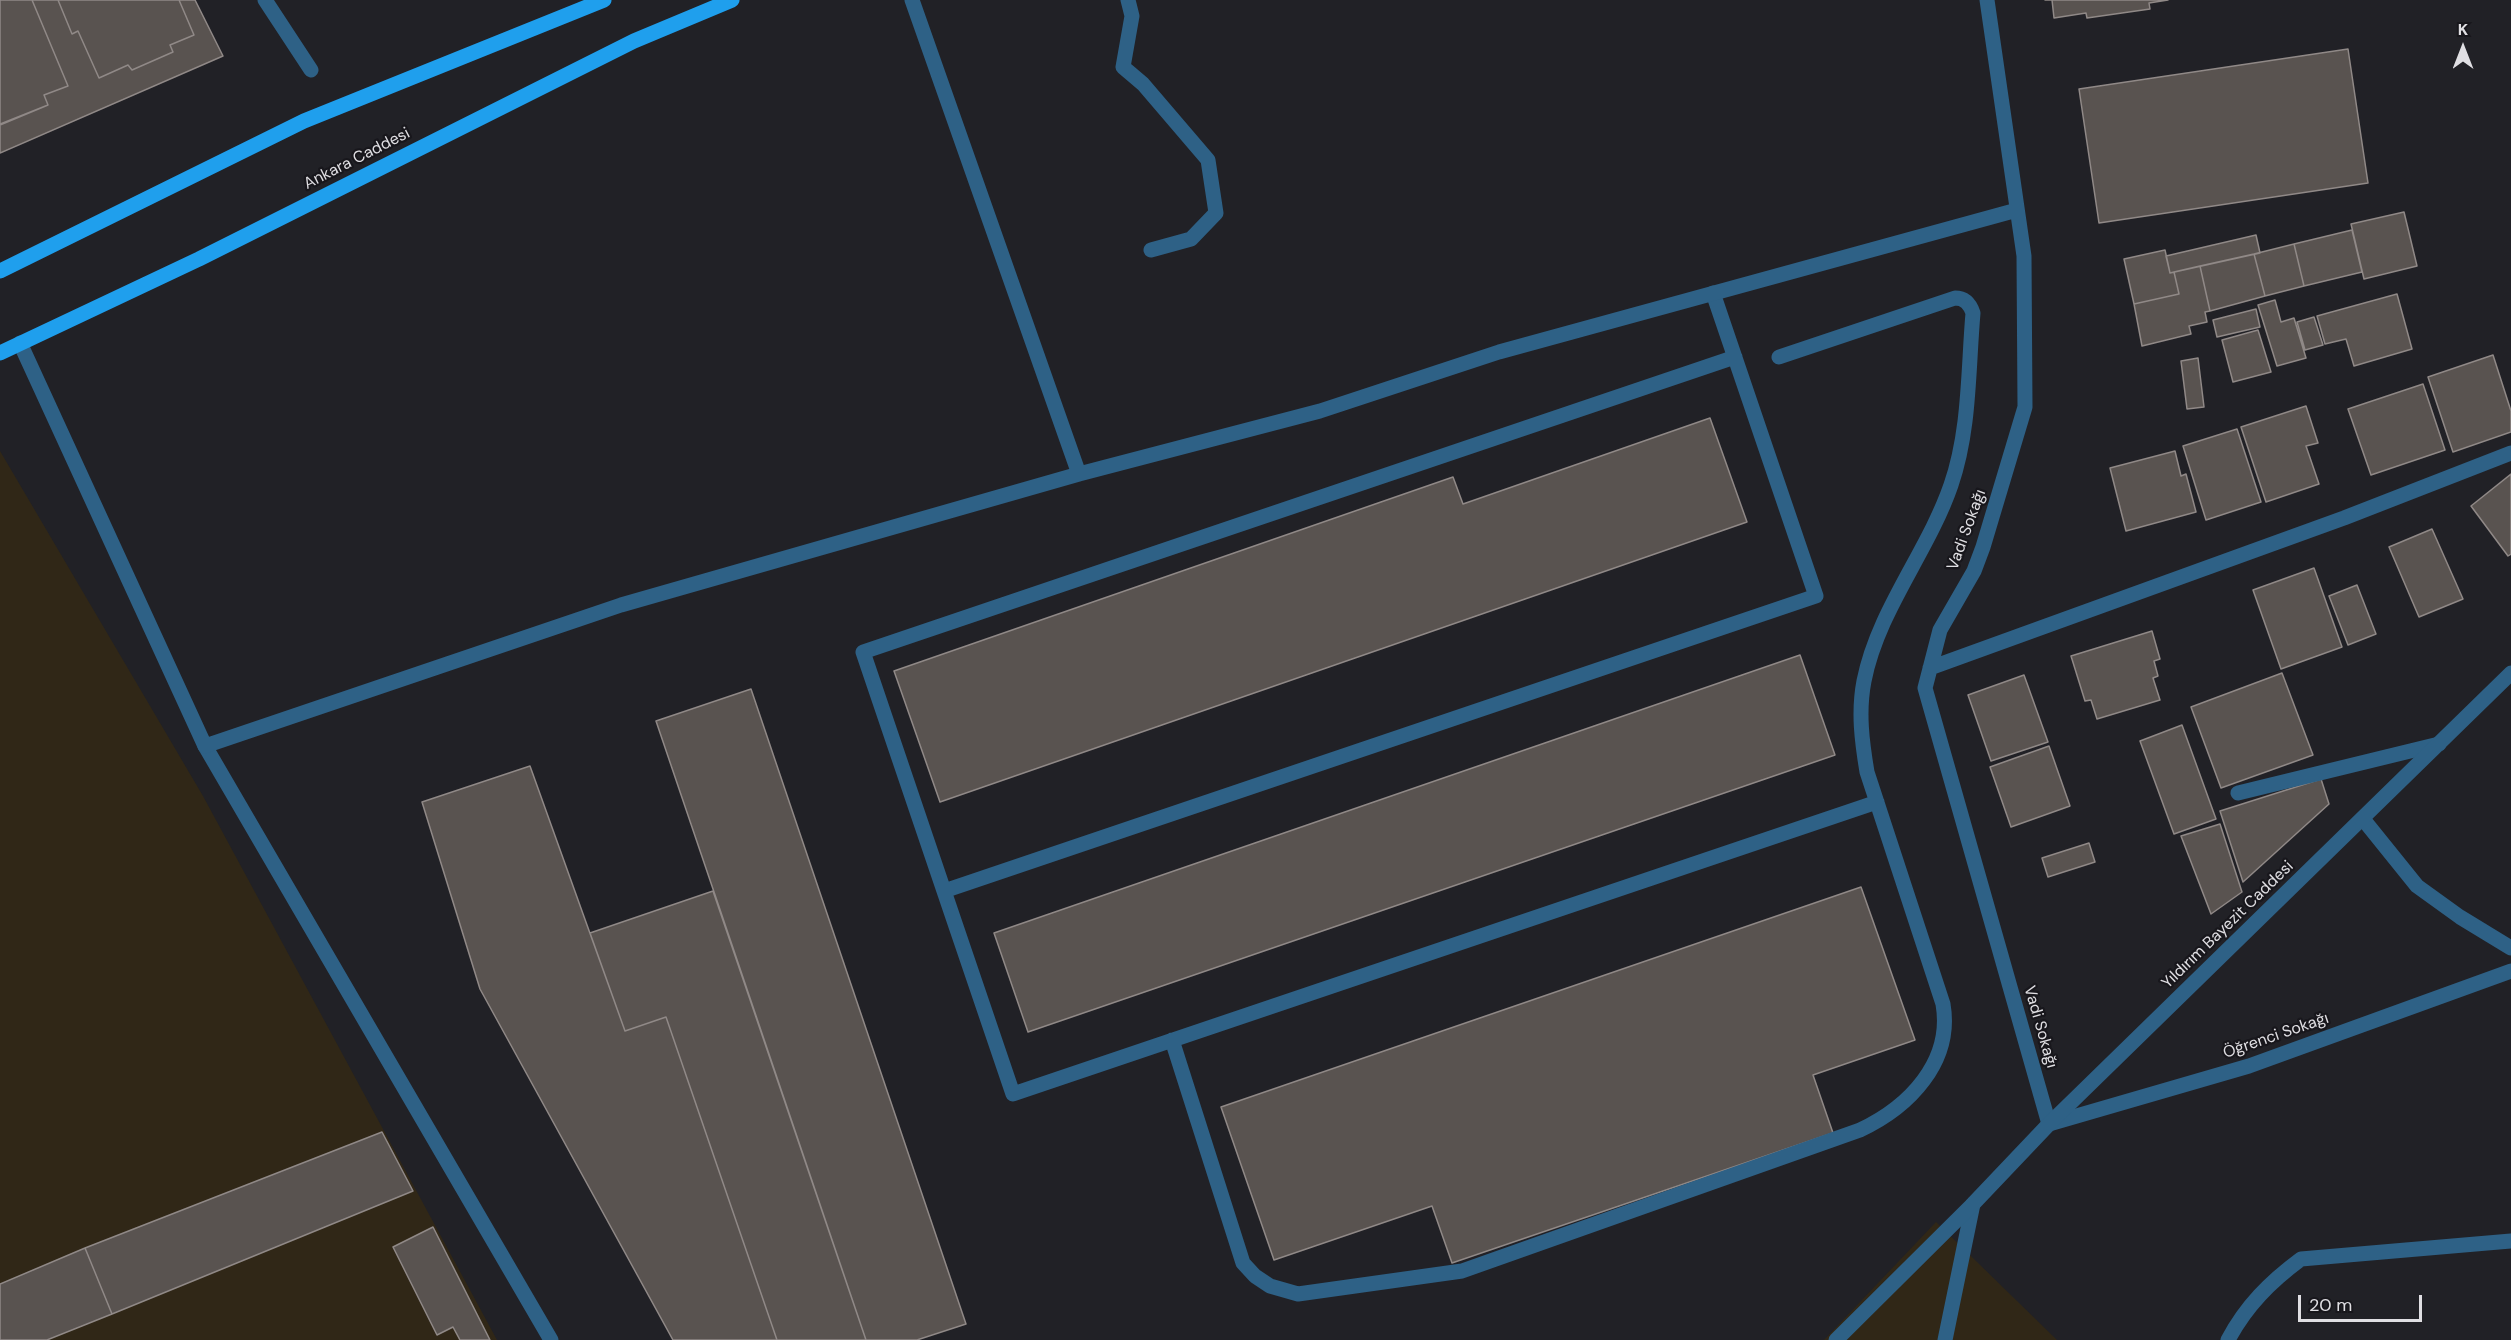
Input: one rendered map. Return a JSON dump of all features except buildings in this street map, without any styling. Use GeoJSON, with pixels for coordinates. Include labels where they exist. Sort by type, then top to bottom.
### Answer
{"type":"FeatureCollection","features":[{"type":"Feature","properties":{"kind":"main road"},"geometry":{"type":"LineString","coordinates":[[0,271],[304,121],[604,0]]}},
{"type":"Feature","properties":{"kind":"main road","name":"Ankara Caddesi"},"geometry":{"type":"LineString","coordinates":[[0,353],[199,259],[634,40],[732,0]]}},
{"type":"Feature","properties":{"kind":"street"},"geometry":{"type":"LineString","coordinates":[[265,0],[310,70]]}},
{"type":"Feature","properties":{"kind":"street"},"geometry":{"type":"LineString","coordinates":[[912,0],[1079,474]]}},
{"type":"Feature","properties":{"kind":"street"},"geometry":{"type":"LineString","coordinates":[[1128,0],[1132,16],[1123,67],[1143,84],[1208,160],[1216,213],[1191,239],[1151,250]]}},
{"type":"Feature","properties":{"kind":"street","name":"Vadi Sokağı"},"geometry":{"type":"LineString","coordinates":[[1987,0],[2024,256],[2025,407],[1980,555],[1974,571],[1940,630],[1925,688],[2049,1124]]}},
{"type":"Feature","properties":{"kind":"street"},"geometry":{"type":"LineString","coordinates":[[205,746],[621,605],[1079,474],[1320,411],[1499,352],[2017,210]]}},
{"type":"Feature","properties":{"kind":"street"},"geometry":{"type":"LineString","coordinates":[[944,891],[1816,596],[1713,293]]}},
{"type":"Feature","properties":{"kind":"street"},"geometry":{"type":"LineString","coordinates":[[1173,1040],[1243,1263],[1255,1276],[1270,1286],[1298,1294],[1462,1271],[1860,1130],[1888,1115],[1918,1088],[1930,1071],[1943,1041],[1946,1017],[1867,772],[1862,741],[1861,709],[1864,682],[1871,655],[1881,630],[1938,518],[1961,449],[1967,408],[1973,313],[1967,302],[1961,298],[1955,298],[1779,357]]}},
{"type":"Feature","properties":{"kind":"street"},"geometry":{"type":"LineString","coordinates":[[20,344],[205,746],[551,1340]]}},
{"type":"Feature","properties":{"kind":"street"},"geometry":{"type":"LineString","coordinates":[[1735,357],[863,652],[1013,1094],[1877,802]]}},
{"type":"Feature","properties":{"kind":"street"},"geometry":{"type":"LineString","coordinates":[[1930,668],[2344,518],[2511,453]]}},
{"type":"Feature","properties":{"kind":"street","name":"Yıldırım Bayezit Caddesi"},"geometry":{"type":"LineString","coordinates":[[1836,1340],[1973,1204],[2049,1124],[2511,673]]}},
{"type":"Feature","properties":{"kind":"street"},"geometry":{"type":"LineString","coordinates":[[2238,793],[2439,744]]}},
{"type":"Feature","properties":{"kind":"street"},"geometry":{"type":"LineString","coordinates":[[2363,819],[2417,885],[2460,917],[2511,948]]}},
{"type":"Feature","properties":{"kind":"street","name":"Öğrenci Sokağı"},"geometry":{"type":"LineString","coordinates":[[2049,1124],[2248,1066],[2511,971]]}},
{"type":"Feature","properties":{"kind":"street"},"geometry":{"type":"LineString","coordinates":[[1945,1340],[1973,1204]]}},
{"type":"Feature","properties":{"kind":"street"},"geometry":{"type":"LineString","coordinates":[[2228,1340],[2254,1299],[2276,1277],[2301,1259],[2511,1241]]}},
{"type":"Feature","properties":{"kind":"shaded area"},"geometry":{"type":"Polygon","coordinates":[[[0,451],[203,796],[497,1340],[0,1340],[0,451]]]}},
{"type":"Feature","properties":{"kind":"shaded area"},"geometry":{"type":"Polygon","coordinates":[[[1936,1222],[2057,1340],[1824,1340],[1936,1222]]]}}]}
